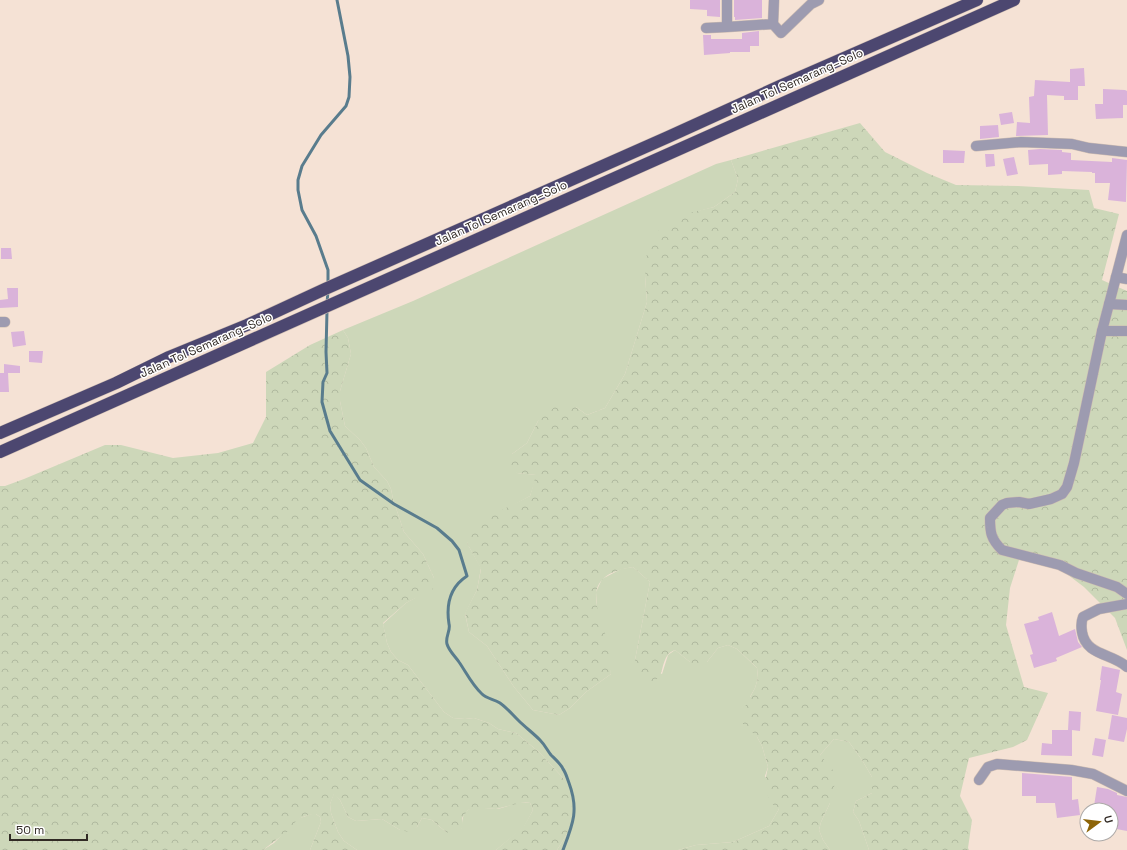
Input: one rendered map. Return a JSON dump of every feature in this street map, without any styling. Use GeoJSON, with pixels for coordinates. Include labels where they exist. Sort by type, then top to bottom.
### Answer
{"type":"FeatureCollection","features":[{"type":"Feature","properties":{"kind":"highway","name":"Jalan Tol Semarang–Solo"},"geometry":{"type":"LineString","coordinates":[[0,433],[116,383],[170,357],[247,325],[780,86],[976,0]]}},
{"type":"Feature","properties":{"kind":"highway","name":"Jalan Tol Semarang–Solo"},"geometry":{"type":"LineString","coordinates":[[0,452],[1014,0]]}},
{"type":"Feature","properties":{"kind":"street"},"geometry":{"type":"LineString","coordinates":[[727,0],[727,27]]}},
{"type":"Feature","properties":{"kind":"street"},"geometry":{"type":"LineString","coordinates":[[774,0],[773,24],[781,33],[811,4],[819,0]]}},
{"type":"Feature","properties":{"kind":"street"},"geometry":{"type":"LineString","coordinates":[[706,28],[773,24]]}},
{"type":"Feature","properties":{"kind":"street"},"geometry":{"type":"LineString","coordinates":[[976,146],[1020,142],[1072,144],[1089,148],[1127,152]]}},
{"type":"Feature","properties":{"kind":"street"},"geometry":{"type":"LineString","coordinates":[[1127,235],[1102,331],[1081,433],[1067,487],[1062,494],[1037,503],[1006,503],[997,508],[990,518],[990,534],[1002,550],[1060,566],[1117,587],[1127,594]]}},
{"type":"Feature","properties":{"kind":"street"},"geometry":{"type":"LineString","coordinates":[[1116,277],[1127,279]]}},
{"type":"Feature","properties":{"kind":"street"},"geometry":{"type":"LineString","coordinates":[[1109,304],[1127,305]]}},
{"type":"Feature","properties":{"kind":"street"},"geometry":{"type":"LineString","coordinates":[[1102,331],[1127,331]]}},
{"type":"Feature","properties":{"kind":"street"},"geometry":{"type":"LineString","coordinates":[[1127,604],[1099,609],[1084,616],[1081,623],[1082,635],[1092,650],[1121,661],[1127,666]]}},
{"type":"Feature","properties":{"kind":"street"},"geometry":{"type":"LineString","coordinates":[[979,780],[988,768],[997,764],[1071,770],[1093,774],[1127,790]]}},
{"type":"Feature","properties":{"kind":"green space"},"geometry":{"type":"Polygon","coordinates":[[[860,123],[885,152],[927,173],[956,185],[1018,186],[1089,190],[1094,208],[1119,214],[1102,280],[1127,291],[1127,650],[1115,618],[1084,587],[1051,562],[1019,560],[1010,588],[1006,625],[1024,687],[1048,693],[1027,740],[1013,747],[969,758],[960,796],[972,820],[969,850],[869,850],[859,821],[853,812],[856,801],[872,793],[872,777],[849,742],[834,739],[820,755],[837,775],[830,803],[819,830],[823,840],[830,850],[678,850],[696,845],[733,842],[769,826],[779,809],[771,803],[764,786],[768,767],[762,746],[757,737],[743,724],[741,714],[755,688],[758,678],[757,668],[737,649],[728,645],[718,648],[707,662],[698,666],[690,662],[675,650],[667,656],[660,676],[657,679],[647,684],[640,679],[635,671],[635,660],[650,582],[633,567],[615,572],[604,578],[598,587],[596,598],[601,622],[610,649],[611,674],[586,692],[570,708],[559,715],[533,710],[514,687],[487,646],[469,632],[465,613],[477,590],[481,569],[467,543],[476,523],[530,496],[536,475],[517,473],[505,466],[512,454],[527,443],[538,421],[557,405],[576,407],[587,415],[605,408],[625,374],[647,302],[645,276],[647,251],[654,234],[680,215],[714,207],[735,192],[738,179],[731,160],[860,123]]]}},
{"type":"Feature","properties":{"kind":"green space"},"geometry":{"type":"Polygon","coordinates":[[[731,160],[738,179],[735,192],[714,207],[699,211],[645,276],[647,302],[625,374],[605,408],[587,415],[576,407],[538,421],[527,443],[512,454],[517,473],[537,475],[530,496],[508,508],[467,543],[481,568],[477,590],[465,614],[469,632],[487,646],[514,687],[533,710],[559,715],[570,708],[586,692],[611,674],[597,611],[596,592],[602,579],[621,569],[633,567],[650,582],[635,660],[662,674],[668,655],[675,650],[690,662],[707,662],[718,648],[728,645],[737,649],[757,668],[758,678],[750,697],[757,737],[762,746],[768,767],[765,776],[779,809],[769,826],[733,842],[696,845],[678,850],[557,850],[567,834],[564,779],[539,752],[516,733],[498,729],[489,723],[474,718],[453,718],[444,712],[408,665],[398,660],[391,652],[387,643],[383,624],[406,603],[415,598],[434,578],[423,554],[404,532],[391,489],[387,481],[374,467],[366,448],[360,440],[345,426],[340,401],[340,391],[351,354],[348,338],[343,330],[413,301],[716,164],[731,160]]]}},
{"type":"Feature","properties":{"kind":"green space"},"geometry":{"type":"Polygon","coordinates":[[[343,330],[348,338],[351,354],[340,391],[340,401],[345,426],[360,440],[366,448],[374,467],[387,481],[391,489],[404,532],[423,554],[434,578],[433,589],[406,603],[383,623],[387,643],[391,652],[398,660],[408,665],[444,712],[453,718],[474,718],[489,723],[498,729],[516,733],[539,752],[564,779],[574,816],[567,834],[557,850],[496,850],[524,826],[533,810],[530,803],[525,802],[496,809],[477,808],[468,810],[462,818],[462,828],[455,835],[446,832],[432,820],[422,818],[417,827],[409,832],[400,830],[382,819],[356,821],[348,817],[340,800],[334,794],[330,804],[331,813],[338,832],[344,841],[357,850],[310,850],[321,822],[320,817],[316,814],[298,819],[292,828],[263,850],[0,850],[0,486],[5,486],[24,479],[105,445],[121,445],[173,458],[218,453],[253,443],[266,417],[266,372],[310,345],[343,330]]]}},
{"type":"Feature","properties":{"kind":"green space"},"geometry":{"type":"Polygon","coordinates":[[[834,739],[849,742],[872,777],[872,793],[856,801],[853,812],[859,821],[869,850],[830,850],[823,840],[819,830],[830,803],[820,755],[834,739]]]}},
{"type":"Feature","properties":{"kind":"green space"},"geometry":{"type":"Polygon","coordinates":[[[334,793],[340,800],[348,817],[356,821],[382,819],[400,830],[417,827],[422,818],[432,820],[446,832],[462,828],[463,816],[468,810],[474,808],[496,809],[526,802],[530,803],[533,810],[524,827],[496,850],[357,850],[344,841],[338,832],[331,813],[330,804],[334,793]]]}},
{"type":"Feature","properties":{"kind":"green space"},"geometry":{"type":"Polygon","coordinates":[[[316,814],[320,817],[321,822],[310,850],[263,850],[274,843],[297,819],[316,814]]]}},
{"type":"Feature","properties":{"kind":"building"},"geometry":{"type":"Polygon","coordinates":[[[690,0],[720,0],[720,17],[707,16],[707,10],[690,9],[690,0]]]}},
{"type":"Feature","properties":{"kind":"building"},"geometry":{"type":"Polygon","coordinates":[[[734,0],[762,0],[762,18],[735,20],[734,0]]]}},
{"type":"Feature","properties":{"kind":"building"},"geometry":{"type":"Polygon","coordinates":[[[759,31],[759,46],[750,46],[750,52],[730,52],[704,55],[703,35],[711,35],[711,39],[742,39],[742,33],[759,31]]]}},
{"type":"Feature","properties":{"kind":"building"},"geometry":{"type":"Polygon","coordinates":[[[1084,68],[1085,86],[1078,86],[1078,100],[1064,100],[1064,96],[1047,95],[1048,135],[1016,136],[1017,122],[1030,123],[1029,97],[1034,96],[1035,80],[1070,82],[1070,69],[1084,68]]]}},
{"type":"Feature","properties":{"kind":"building"},"geometry":{"type":"Polygon","coordinates":[[[1103,89],[1127,91],[1127,105],[1123,105],[1123,118],[1096,119],[1095,104],[1103,104],[1103,89]]]}},
{"type":"Feature","properties":{"kind":"building"},"geometry":{"type":"Polygon","coordinates":[[[1012,112],[1014,123],[1001,125],[999,114],[1012,112]]]}},
{"type":"Feature","properties":{"kind":"building"},"geometry":{"type":"Polygon","coordinates":[[[998,125],[999,137],[980,139],[980,126],[998,125]]]}},
{"type":"Feature","properties":{"kind":"building"},"geometry":{"type":"Polygon","coordinates":[[[943,150],[965,151],[964,163],[943,163],[943,150]]]}},
{"type":"Feature","properties":{"kind":"building"},"geometry":{"type":"Polygon","coordinates":[[[1028,150],[1062,150],[1062,152],[1071,153],[1071,160],[1112,162],[1112,158],[1127,160],[1126,202],[1108,200],[1110,183],[1095,183],[1095,173],[1062,171],[1062,174],[1048,175],[1048,164],[1029,165],[1028,150]]]}},
{"type":"Feature","properties":{"kind":"building"},"geometry":{"type":"Polygon","coordinates":[[[985,154],[994,154],[995,166],[986,167],[985,154]]]}},
{"type":"Feature","properties":{"kind":"building"},"geometry":{"type":"Polygon","coordinates":[[[1014,157],[1018,174],[1007,176],[1003,159],[1014,157]]]}},
{"type":"Feature","properties":{"kind":"building"},"geometry":{"type":"Polygon","coordinates":[[[1,248],[11,248],[12,259],[1,259],[1,248]]]}},
{"type":"Feature","properties":{"kind":"building"},"geometry":{"type":"Polygon","coordinates":[[[7,288],[18,288],[18,307],[0,308],[0,300],[8,299],[7,288]]]}},
{"type":"Feature","properties":{"kind":"building"},"geometry":{"type":"Polygon","coordinates":[[[24,331],[26,345],[13,347],[11,332],[24,331]]]}},
{"type":"Feature","properties":{"kind":"building"},"geometry":{"type":"Polygon","coordinates":[[[29,351],[43,351],[42,363],[29,362],[29,351]]]}},
{"type":"Feature","properties":{"kind":"building"},"geometry":{"type":"Polygon","coordinates":[[[4,364],[20,366],[20,373],[4,373],[4,364]]]}},
{"type":"Feature","properties":{"kind":"building"},"geometry":{"type":"Polygon","coordinates":[[[0,373],[8,373],[9,392],[0,392],[0,373]]]}},
{"type":"Feature","properties":{"kind":"building"},"geometry":{"type":"Polygon","coordinates":[[[1052,612],[1059,636],[1075,629],[1078,642],[1082,647],[1056,658],[1057,661],[1034,668],[1030,655],[1033,654],[1024,624],[1039,620],[1038,617],[1052,612]]]}},
{"type":"Feature","properties":{"kind":"building"},"geometry":{"type":"Polygon","coordinates":[[[1102,666],[1120,670],[1116,692],[1122,694],[1118,715],[1096,711],[1102,666]]]}},
{"type":"Feature","properties":{"kind":"building"},"geometry":{"type":"Polygon","coordinates":[[[1069,711],[1081,712],[1080,731],[1072,730],[1072,756],[1041,755],[1042,743],[1052,744],[1052,730],[1068,730],[1069,711]]]}},
{"type":"Feature","properties":{"kind":"building"},"geometry":{"type":"Polygon","coordinates":[[[1112,715],[1127,718],[1127,729],[1124,742],[1108,739],[1112,715]]]}},
{"type":"Feature","properties":{"kind":"building"},"geometry":{"type":"Polygon","coordinates":[[[1095,738],[1106,740],[1103,757],[1092,755],[1095,738]]]}},
{"type":"Feature","properties":{"kind":"building"},"geometry":{"type":"Polygon","coordinates":[[[1022,773],[1072,777],[1072,800],[1078,799],[1079,815],[1057,818],[1055,803],[1036,803],[1036,796],[1022,796],[1022,773]]]}},
{"type":"Feature","properties":{"kind":"building"},"geometry":{"type":"Polygon","coordinates":[[[1097,787],[1108,789],[1117,793],[1117,795],[1127,797],[1127,831],[1119,830],[1119,802],[1095,802],[1097,787]]]}},
{"type":"Feature","properties":{"kind":"waterway"},"geometry":{"type":"LineString","coordinates":[[328,285],[328,270],[316,236],[302,210],[298,190],[298,180],[302,166],[321,135],[346,106],[349,97],[350,77],[348,56],[337,0]]}},
{"type":"Feature","properties":{"kind":"waterway"},"geometry":{"type":"LineString","coordinates":[[327,303],[328,291]]}},
{"type":"Feature","properties":{"kind":"waterway"},"geometry":{"type":"LineString","coordinates":[[327,311],[327,373],[323,382],[322,402],[330,431],[360,480],[394,504],[437,528],[452,541],[459,550],[467,576],[461,580],[450,597],[448,610],[448,647],[478,690],[484,696],[503,705],[535,735],[564,771],[574,801],[574,817],[563,850]]}}]}
